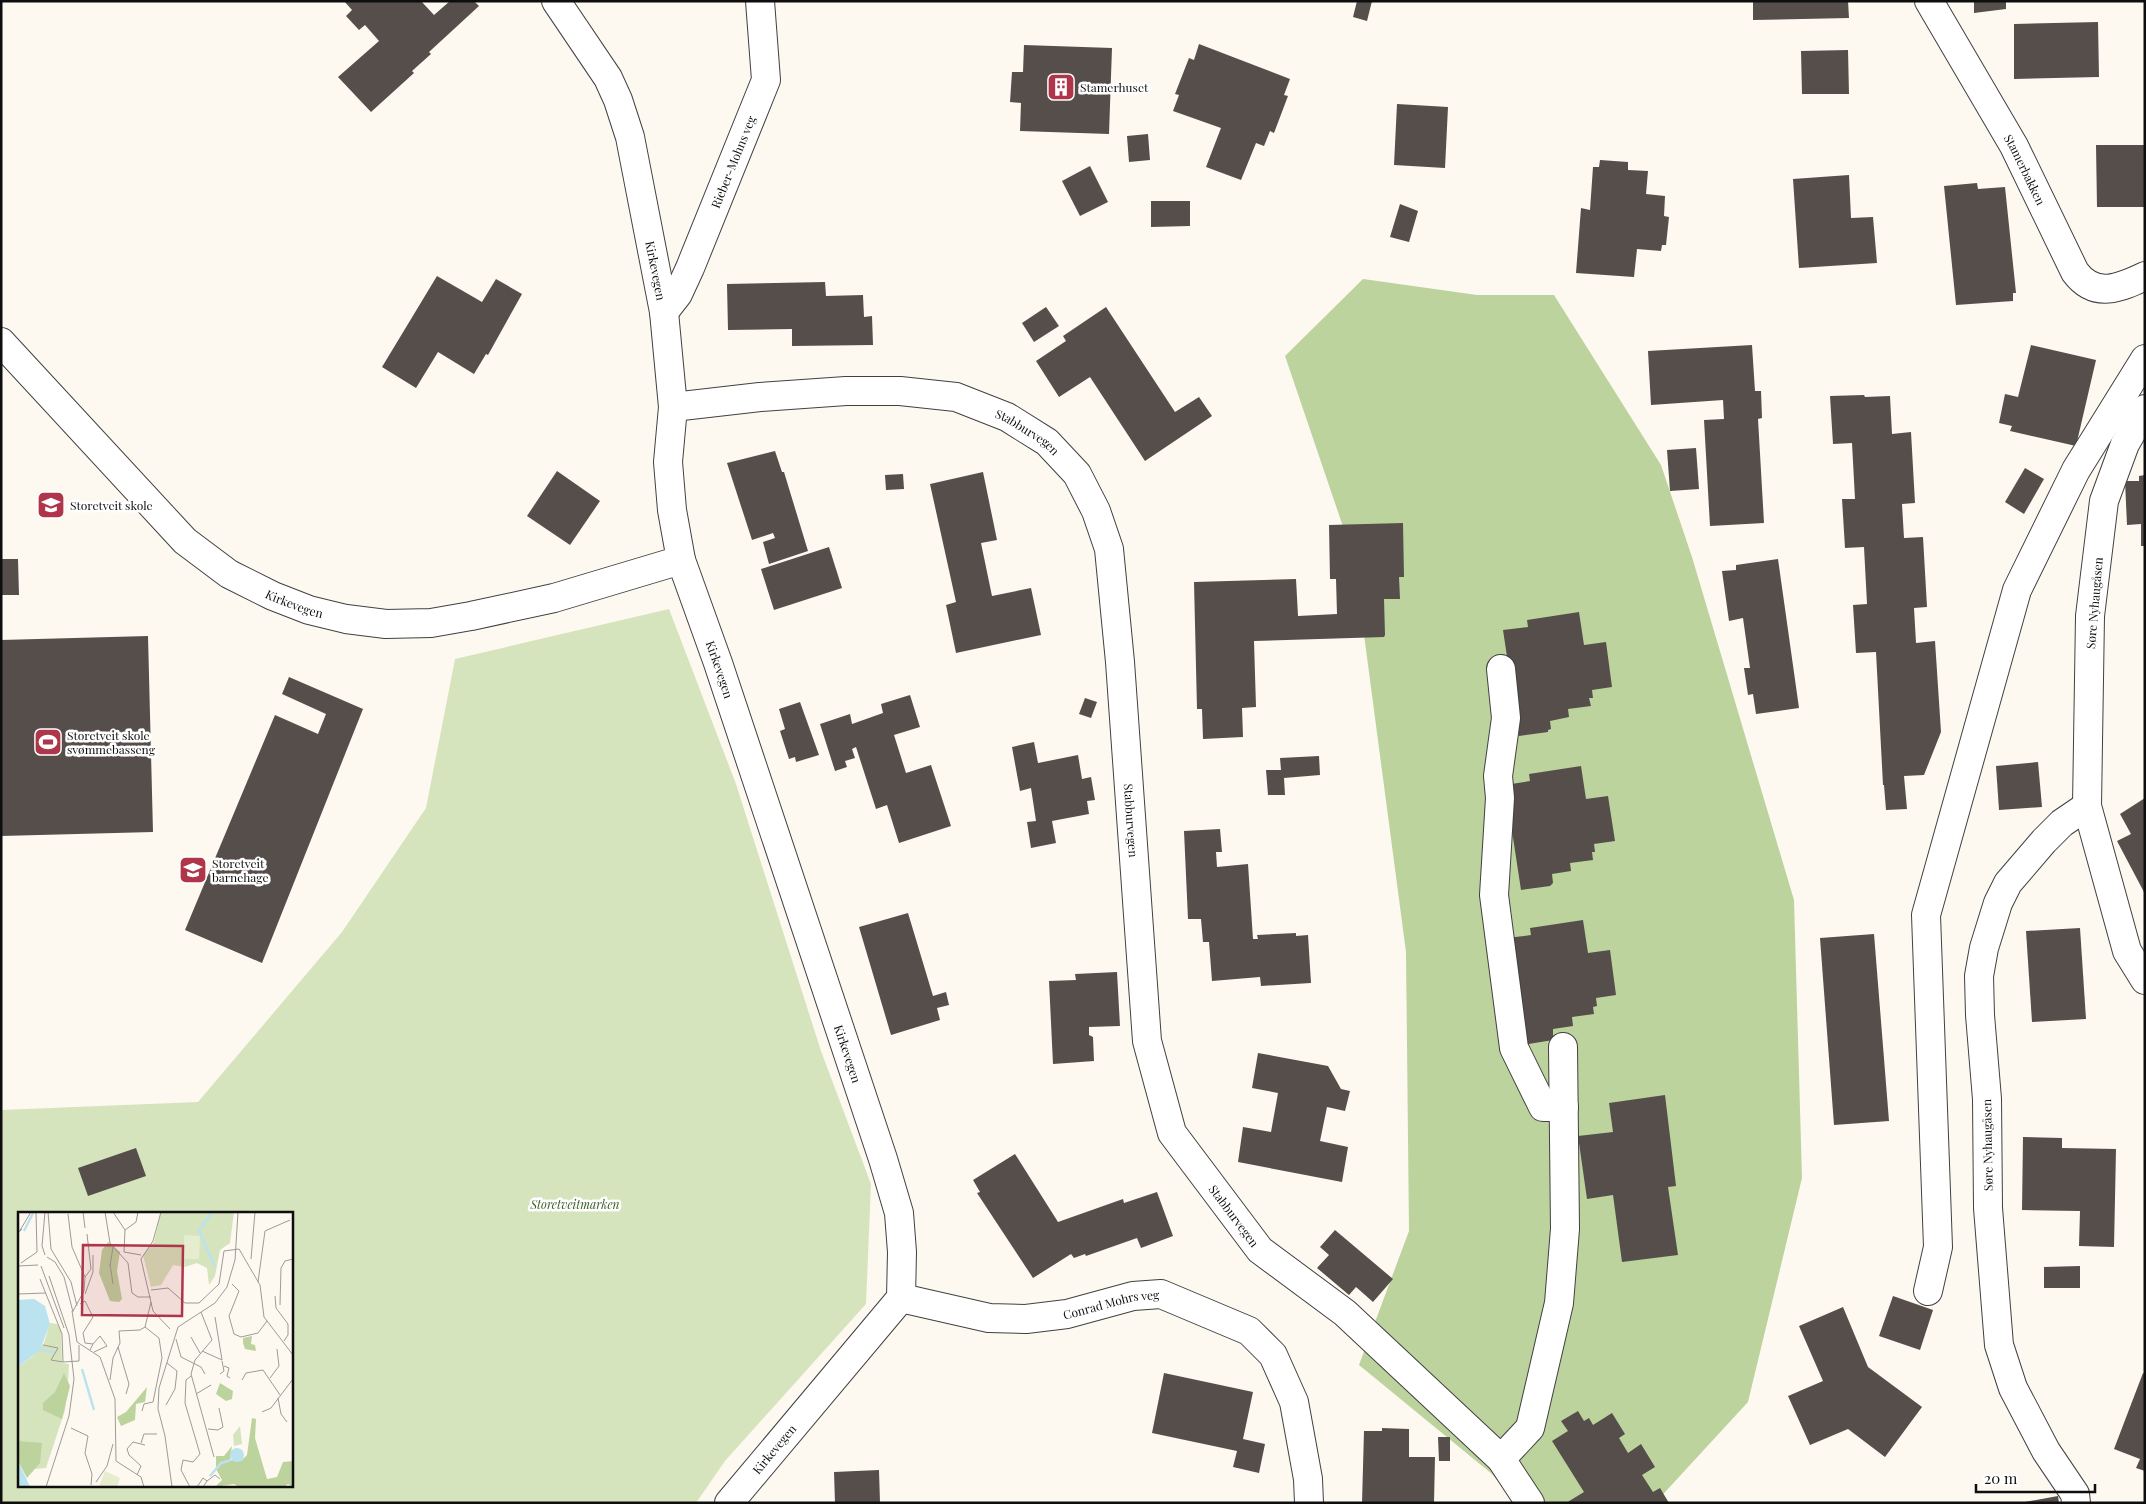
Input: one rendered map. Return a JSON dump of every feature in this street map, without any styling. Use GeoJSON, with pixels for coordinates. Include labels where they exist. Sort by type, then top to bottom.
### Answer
{"type":"FeatureCollection","features":[{"type":"Feature","properties":{"kind":"street","name":"Kirkevegen"},"geometry":{"type":"LineString","coordinates":[[556,1],[608,78],[618,100],[630,137],[664,312],[673,407],[668,462],[672,510],[680,560],[721,673],[899,1213],[902,1252],[901,1298],[729,1503]]}},
{"type":"Feature","properties":{"kind":"street","name":"Rieber-Mohns veg"},"geometry":{"type":"LineString","coordinates":[[664,312],[678,294],[690,268],[766,80],[760,1]]}},
{"type":"Feature","properties":{"kind":"street","name":"Stamerbakken"},"geometry":{"type":"LineString","coordinates":[[1929,1],[2014,146],[2075,272],[2083,283],[2096,288],[2123,287],[2145,276]]}},
{"type":"Feature","properties":{"kind":"street","name":"Kirkevegen"},"geometry":{"type":"LineString","coordinates":[[1,342],[185,541],[229,574],[273,596],[308,610],[346,619],[386,624],[431,623],[554,598],[680,560]]}},
{"type":"Feature","properties":{"kind":"street"},"geometry":{"type":"LineString","coordinates":[[1928,1291],[1938,1247],[1926,915],[2017,590],[2076,470],[2145,359]]}},
{"type":"Feature","properties":{"kind":"street","name":"Stabburvegen"},"geometry":{"type":"LineString","coordinates":[[673,407],[760,397],[846,391],[900,391],[956,397],[1007,417],[1047,442],[1077,474],[1096,511],[1109,549],[1121,671],[1147,1041],[1172,1134],[1260,1250],[1345,1313],[1501,1459],[1530,1503]]}},
{"type":"Feature","properties":{"kind":"street","name":"Søre Nyhaugåsen"},"geometry":{"type":"LineString","coordinates":[[2145,409],[2125,444],[2104,501],[2090,616],[2087,806],[2127,951],[2145,980]]}},
{"type":"Feature","properties":{"kind":"street"},"geometry":{"type":"LineString","coordinates":[[1501,670],[1506,718],[1498,776],[1500,798],[1494,895],[1514,1048],[1543,1107],[1564,1108]]}},
{"type":"Feature","properties":{"kind":"street","name":"Søre Nyhaugåsen"},"geometry":{"type":"LineString","coordinates":[[2076,1503],[2075,1494],[2046,1451],[2014,1388],[1999,1344],[1988,1208],[1986,1099],[1978,976],[1984,948],[1998,903],[2008,884],[2044,841],[2062,823],[2087,806]]}},
{"type":"Feature","properties":{"kind":"street"},"geometry":{"type":"LineString","coordinates":[[1501,1459],[1530,1428],[1559,1303],[1565,1229],[1563,1047]]}},
{"type":"Feature","properties":{"kind":"street","name":"Conrad Mohrs veg"},"geometry":{"type":"LineString","coordinates":[[901,1298],[989,1318],[1026,1319],[1067,1314],[1133,1296],[1161,1294],[1250,1331],[1273,1355],[1294,1402],[1308,1479],[1309,1503]]}},
{"type":"Feature","properties":{"kind":"green space"},"geometry":{"type":"Polygon","coordinates":[[[1363,279],[1477,295],[1554,295],[1661,465],[1692,557],[1794,900],[1802,1178],[1748,1402],[1655,1503],[1516,1503],[1492,1474],[1359,1365],[1409,1231],[1406,952],[1354,559],[1285,356],[1363,279]]]}},
{"type":"Feature","properties":{"kind":"green space","name":"Storetveitmarken"},"geometry":{"type":"Polygon","coordinates":[[[669,609],[736,784],[821,1051],[871,1184],[866,1304],[725,1461],[696,1503],[1,1503],[1,1110],[198,1102],[342,932],[426,808],[455,659],[669,609]]]}},
{"type":"Feature","properties":{"kind":"building"},"geometry":{"type":"Polygon","coordinates":[[[344,1],[421,1],[434,15],[450,1],[474,1],[479,6],[429,52],[431,54],[412,71],[414,73],[371,112],[338,77],[379,41],[365,25],[359,30],[346,16],[352,10],[344,1]]]}},
{"type":"Feature","properties":{"kind":"building"},"geometry":{"type":"Polygon","coordinates":[[[1357,1],[1372,1],[1367,21],[1353,17],[1357,1]]]}},
{"type":"Feature","properties":{"kind":"building"},"geometry":{"type":"Polygon","coordinates":[[[1753,1],[1848,1],[1849,18],[1753,20],[1753,1]]]}},
{"type":"Feature","properties":{"kind":"building"},"geometry":{"type":"Polygon","coordinates":[[[1974,1],[2006,1],[2006,9],[1974,13],[1974,1]]]}},
{"type":"Feature","properties":{"kind":"building"},"geometry":{"type":"Polygon","coordinates":[[[2098,22],[2099,77],[2014,79],[2014,24],[2098,22]]]}},
{"type":"Feature","properties":{"kind":"building"},"geometry":{"type":"Polygon","coordinates":[[[1199,44],[1290,79],[1284,95],[1288,96],[1274,133],[1270,131],[1264,146],[1256,143],[1241,180],[1206,167],[1221,128],[1173,111],[1179,95],[1175,94],[1189,58],[1194,60],[1199,44]]]}},
{"type":"Feature","properties":{"kind":"building","name":"Stamerhuset"},"geometry":{"type":"Polygon","coordinates":[[[1024,45],[1112,48],[1109,134],[1020,131],[1021,103],[1010,102],[1012,72],[1023,72],[1024,45]]]}},
{"type":"Feature","properties":{"kind":"building"},"geometry":{"type":"Polygon","coordinates":[[[1848,50],[1849,94],[1802,94],[1801,51],[1848,50]]]}},
{"type":"Feature","properties":{"kind":"building"},"geometry":{"type":"Polygon","coordinates":[[[1397,104],[1448,107],[1445,168],[1394,165],[1397,104]]]}},
{"type":"Feature","properties":{"kind":"building"},"geometry":{"type":"Polygon","coordinates":[[[1148,134],[1150,160],[1129,162],[1127,136],[1148,134]]]}},
{"type":"Feature","properties":{"kind":"building"},"geometry":{"type":"Polygon","coordinates":[[[2096,145],[2145,145],[2145,207],[2097,207],[2096,145]]]}},
{"type":"Feature","properties":{"kind":"building"},"geometry":{"type":"Polygon","coordinates":[[[1600,160],[1628,162],[1628,170],[1648,171],[1646,194],[1665,196],[1664,216],[1669,217],[1666,245],[1662,245],[1661,251],[1637,249],[1634,277],[1576,273],[1581,208],[1590,210],[1593,167],[1599,167],[1600,160]]]}},
{"type":"Feature","properties":{"kind":"building"},"geometry":{"type":"Polygon","coordinates":[[[1090,166],[1108,202],[1080,216],[1062,181],[1090,166]]]}},
{"type":"Feature","properties":{"kind":"building"},"geometry":{"type":"Polygon","coordinates":[[[1849,175],[1851,218],[1873,217],[1877,263],[1799,268],[1793,179],[1849,175]]]}},
{"type":"Feature","properties":{"kind":"building"},"geometry":{"type":"Polygon","coordinates":[[[1977,183],[1978,189],[2005,187],[2016,293],[2013,293],[2013,301],[1956,305],[1944,186],[1977,183]]]}},
{"type":"Feature","properties":{"kind":"building"},"geometry":{"type":"Polygon","coordinates":[[[1151,201],[1190,201],[1190,226],[1151,227],[1151,201]]]}},
{"type":"Feature","properties":{"kind":"building"},"geometry":{"type":"Polygon","coordinates":[[[1400,204],[1418,211],[1409,242],[1390,237],[1400,204]]]}},
{"type":"Feature","properties":{"kind":"building"},"geometry":{"type":"Polygon","coordinates":[[[437,276],[482,302],[496,279],[522,294],[488,355],[486,354],[474,374],[438,352],[416,388],[382,367],[437,276]]]}},
{"type":"Feature","properties":{"kind":"building"},"geometry":{"type":"Polygon","coordinates":[[[825,282],[826,296],[863,295],[864,317],[872,316],[873,345],[792,346],[792,329],[728,330],[727,284],[825,282]]]}},
{"type":"Feature","properties":{"kind":"building"},"geometry":{"type":"Polygon","coordinates":[[[1046,307],[1059,326],[1034,342],[1022,323],[1046,307]]]}},
{"type":"Feature","properties":{"kind":"building"},"geometry":{"type":"Polygon","coordinates":[[[1106,307],[1175,412],[1199,397],[1212,416],[1145,461],[1090,377],[1059,397],[1036,361],[1066,341],[1063,336],[1106,307]]]}},
{"type":"Feature","properties":{"kind":"building"},"geometry":{"type":"Polygon","coordinates":[[[1752,345],[1755,391],[1761,391],[1762,418],[1758,419],[1764,523],[1710,526],[1704,420],[1724,419],[1723,400],[1651,405],[1648,351],[1752,345]]]}},
{"type":"Feature","properties":{"kind":"building"},"geometry":{"type":"Polygon","coordinates":[[[2031,345],[2096,360],[2076,446],[2010,431],[2012,426],[1999,423],[2005,394],[2018,397],[2031,345]]]}},
{"type":"Feature","properties":{"kind":"building"},"geometry":{"type":"Polygon","coordinates":[[[1864,395],[1865,397],[1890,396],[1892,434],[1911,432],[1915,503],[1902,504],[1904,538],[1923,537],[1927,607],[1914,608],[1916,643],[1935,641],[1941,732],[1924,775],[1904,776],[1907,809],[1886,810],[1876,652],[1856,653],[1853,605],[1867,604],[1864,547],[1845,548],[1842,499],[1855,499],[1852,443],[1833,444],[1830,396],[1864,395]]]}},
{"type":"Feature","properties":{"kind":"building"},"geometry":{"type":"Polygon","coordinates":[[[1696,448],[1699,489],[1670,491],[1667,450],[1696,448]]]}},
{"type":"Feature","properties":{"kind":"building"},"geometry":{"type":"Polygon","coordinates":[[[775,451],[782,472],[784,472],[808,551],[769,564],[763,542],[775,538],[773,533],[752,540],[727,463],[775,451]]]}},
{"type":"Feature","properties":{"kind":"building"},"geometry":{"type":"Polygon","coordinates":[[[2025,468],[2044,479],[2024,514],[2005,502],[2025,468]]]}},
{"type":"Feature","properties":{"kind":"building"},"geometry":{"type":"Polygon","coordinates":[[[557,471],[600,501],[570,545],[527,516],[557,471]]]}},
{"type":"Feature","properties":{"kind":"building"},"geometry":{"type":"Polygon","coordinates":[[[983,472],[997,540],[981,543],[992,596],[1031,588],[1041,635],[956,653],[946,605],[956,602],[930,484],[983,472]]]}},
{"type":"Feature","properties":{"kind":"building"},"geometry":{"type":"Polygon","coordinates":[[[903,474],[904,489],[886,490],[885,475],[903,474]]]}},
{"type":"Feature","properties":{"kind":"building"},"geometry":{"type":"Polygon","coordinates":[[[2145,475],[2145,546],[2141,546],[2141,524],[2127,525],[2125,481],[2139,481],[2139,476],[2145,475]]]}},
{"type":"Feature","properties":{"kind":"building"},"geometry":{"type":"Polygon","coordinates":[[[1403,523],[1404,577],[1399,577],[1400,599],[1384,599],[1384,637],[1254,641],[1256,707],[1242,708],[1243,737],[1203,739],[1202,709],[1197,709],[1194,582],[1296,579],[1298,616],[1337,614],[1336,579],[1330,579],[1329,525],[1403,523]]]}},
{"type":"Feature","properties":{"kind":"building"},"geometry":{"type":"Polygon","coordinates":[[[829,547],[842,588],[774,610],[761,569],[829,547]]]}},
{"type":"Feature","properties":{"kind":"building"},"geometry":{"type":"Polygon","coordinates":[[[1,559],[18,559],[19,595],[1,595],[1,559]]]}},
{"type":"Feature","properties":{"kind":"building"},"geometry":{"type":"Polygon","coordinates":[[[1778,559],[1799,708],[1756,714],[1753,694],[1748,695],[1744,668],[1750,668],[1743,618],[1729,621],[1722,571],[1736,570],[1736,565],[1778,559]]]}},
{"type":"Feature","properties":{"kind":"building"},"geometry":{"type":"Polygon","coordinates":[[[1579,612],[1584,645],[1606,642],[1612,687],[1592,690],[1593,698],[1589,698],[1591,706],[1568,709],[1569,717],[1550,721],[1551,729],[1548,732],[1519,736],[1503,630],[1528,627],[1527,620],[1579,612]]]}},
{"type":"Feature","properties":{"kind":"building"},"geometry":{"type":"Polygon","coordinates":[[[148,636],[153,832],[1,836],[1,640],[148,636]]]}},
{"type":"Feature","properties":{"kind":"building"},"geometry":{"type":"Polygon","coordinates":[[[289,677],[363,709],[262,963],[185,930],[275,715],[318,734],[326,714],[282,694],[289,677]]]}},
{"type":"Feature","properties":{"kind":"building"},"geometry":{"type":"Polygon","coordinates":[[[910,695],[920,727],[894,735],[906,773],[931,765],[951,826],[899,843],[887,805],[876,809],[856,747],[852,749],[855,758],[845,761],[847,767],[835,771],[820,724],[850,714],[852,724],[883,713],[881,704],[910,695]]]}},
{"type":"Feature","properties":{"kind":"building"},"geometry":{"type":"Polygon","coordinates":[[[1085,698],[1097,702],[1091,718],[1079,714],[1085,698]]]}},
{"type":"Feature","properties":{"kind":"building"},"geometry":{"type":"Polygon","coordinates":[[[800,702],[819,755],[796,762],[795,757],[789,759],[780,731],[785,729],[779,709],[800,702]]]}},
{"type":"Feature","properties":{"kind":"building"},"geometry":{"type":"Polygon","coordinates":[[[1034,742],[1038,763],[1078,755],[1082,779],[1091,777],[1095,800],[1087,801],[1089,814],[1052,821],[1056,843],[1031,848],[1027,822],[1036,821],[1031,788],[1020,791],[1012,747],[1034,742]]]}},
{"type":"Feature","properties":{"kind":"building"},"geometry":{"type":"Polygon","coordinates":[[[1319,756],[1320,775],[1284,778],[1285,795],[1268,795],[1266,770],[1281,770],[1280,758],[1319,756]]]}},
{"type":"Feature","properties":{"kind":"building"},"geometry":{"type":"Polygon","coordinates":[[[2038,762],[2042,807],[1999,810],[1996,766],[2038,762]]]}},
{"type":"Feature","properties":{"kind":"building"},"geometry":{"type":"Polygon","coordinates":[[[1581,766],[1586,799],[1608,796],[1615,841],[1594,844],[1593,860],[1570,863],[1571,871],[1552,874],[1553,883],[1550,886],[1521,890],[1505,785],[1530,781],[1529,774],[1581,766]]]}},
{"type":"Feature","properties":{"kind":"building"},"geometry":{"type":"Polygon","coordinates":[[[2145,798],[2145,894],[2117,841],[2131,834],[2120,814],[2145,798]]]}},
{"type":"Feature","properties":{"kind":"building"},"geometry":{"type":"Polygon","coordinates":[[[1220,829],[1222,852],[1216,852],[1217,867],[1248,864],[1253,939],[1258,939],[1257,935],[1296,933],[1296,936],[1308,935],[1311,983],[1261,986],[1260,977],[1212,981],[1209,942],[1203,942],[1201,919],[1188,919],[1184,831],[1220,829]]]}},
{"type":"Feature","properties":{"kind":"building"},"geometry":{"type":"Polygon","coordinates":[[[908,913],[933,996],[946,992],[949,1005],[937,1008],[940,1020],[891,1035],[859,927],[908,913]]]}},
{"type":"Feature","properties":{"kind":"building"},"geometry":{"type":"Polygon","coordinates":[[[1583,920],[1588,953],[1610,950],[1616,995],[1596,998],[1597,1006],[1593,1007],[1594,1014],[1572,1017],[1573,1026],[1553,1029],[1553,1040],[1522,1045],[1507,938],[1531,935],[1530,928],[1583,920]]]}},
{"type":"Feature","properties":{"kind":"building"},"geometry":{"type":"Polygon","coordinates":[[[2080,928],[2086,1019],[2032,1022],[2026,931],[2080,928]]]}},
{"type":"Feature","properties":{"kind":"building"},"geometry":{"type":"Polygon","coordinates":[[[1874,934],[1889,1121],[1834,1125],[1820,938],[1874,934]]]}},
{"type":"Feature","properties":{"kind":"building"},"geometry":{"type":"Polygon","coordinates":[[[1117,972],[1120,1026],[1089,1027],[1089,1035],[1093,1037],[1094,1061],[1053,1064],[1049,981],[1076,980],[1075,974],[1117,972]]]}},
{"type":"Feature","properties":{"kind":"building"},"geometry":{"type":"Polygon","coordinates":[[[1258,1053],[1328,1066],[1341,1089],[1350,1091],[1345,1111],[1327,1107],[1320,1141],[1348,1147],[1342,1182],[1238,1162],[1243,1127],[1271,1132],[1278,1093],[1252,1088],[1258,1053]]]}},
{"type":"Feature","properties":{"kind":"building"},"geometry":{"type":"Polygon","coordinates":[[[1665,1095],[1676,1186],[1668,1187],[1678,1255],[1622,1262],[1613,1195],[1587,1199],[1578,1136],[1613,1132],[1609,1103],[1665,1095]]]}},
{"type":"Feature","properties":{"kind":"building"},"geometry":{"type":"Polygon","coordinates":[[[2023,1137],[2062,1138],[2062,1148],[2116,1149],[2114,1247],[2079,1246],[2080,1211],[2022,1210],[2023,1137]]]}},
{"type":"Feature","properties":{"kind":"building"},"geometry":{"type":"Polygon","coordinates":[[[136,1148],[146,1176],[88,1196],[78,1168],[136,1148]]]}},
{"type":"Feature","properties":{"kind":"building"},"geometry":{"type":"Polygon","coordinates":[[[1015,1154],[1058,1222],[1123,1199],[1124,1203],[1157,1192],[1173,1236],[1141,1248],[1137,1238],[1086,1256],[1085,1254],[1074,1258],[1071,1254],[1033,1278],[977,1193],[980,1192],[973,1180],[1015,1154]]]}},
{"type":"Feature","properties":{"kind":"building"},"geometry":{"type":"Polygon","coordinates":[[[1335,1230],[1393,1279],[1373,1302],[1356,1287],[1349,1295],[1317,1268],[1329,1255],[1320,1247],[1335,1230]]]}},
{"type":"Feature","properties":{"kind":"building"},"geometry":{"type":"Polygon","coordinates":[[[2080,1266],[2080,1288],[2044,1288],[2044,1267],[2080,1266]]]}},
{"type":"Feature","properties":{"kind":"building"},"geometry":{"type":"Polygon","coordinates":[[[1893,1296],[1933,1310],[1920,1350],[1879,1336],[1893,1296]]]}},
{"type":"Feature","properties":{"kind":"building"},"geometry":{"type":"Polygon","coordinates":[[[1843,1307],[1868,1367],[1922,1407],[1885,1457],[1848,1429],[1810,1445],[1788,1396],[1823,1381],[1799,1326],[1843,1307]]]}},
{"type":"Feature","properties":{"kind":"building"},"geometry":{"type":"Polygon","coordinates":[[[1164,1373],[1253,1392],[1243,1439],[1265,1444],[1259,1473],[1233,1467],[1237,1451],[1152,1433],[1164,1373]]]}},
{"type":"Feature","properties":{"kind":"building"},"geometry":{"type":"Polygon","coordinates":[[[2143,1373],[2145,1374],[2145,1471],[2136,1468],[2140,1459],[2114,1449],[2143,1373]]]}},
{"type":"Feature","properties":{"kind":"building"},"geometry":{"type":"Polygon","coordinates":[[[1578,1411],[1584,1421],[1589,1418],[1593,1425],[1612,1413],[1625,1434],[1619,1438],[1628,1453],[1641,1444],[1655,1467],[1642,1475],[1653,1492],[1660,1488],[1669,1503],[1566,1503],[1584,1492],[1552,1441],[1568,1431],[1561,1421],[1578,1411]]]}},
{"type":"Feature","properties":{"kind":"building"},"geometry":{"type":"Polygon","coordinates":[[[1382,1428],[1409,1429],[1409,1457],[1435,1457],[1434,1503],[1362,1503],[1364,1431],[1382,1431],[1382,1428]]]}},
{"type":"Feature","properties":{"kind":"building"},"geometry":{"type":"Polygon","coordinates":[[[1438,1437],[1450,1437],[1450,1461],[1439,1461],[1438,1437]]]}},
{"type":"Feature","properties":{"kind":"building"},"geometry":{"type":"Polygon","coordinates":[[[879,1470],[880,1503],[835,1503],[834,1472],[879,1470]]]}},
{"type":"Feature","properties":{"kind":"building"},"geometry":{"type":"Polygon","coordinates":[[[2058,1496],[2059,1503],[2025,1503],[2025,1502],[2058,1496]]]}},
{"type":"Feature","properties":{"kind":"place","name":"Stamerhuset"},"geometry":{"type":"Point","coordinates":[1061,87]}},
{"type":"Feature","properties":{"kind":"place","name":"Storetveit skole"},"geometry":{"type":"Point","coordinates":[51,505]}},
{"type":"Feature","properties":{"kind":"place","name":"Storetveit skole svømmebasseng"},"geometry":{"type":"Point","coordinates":[48,742]}},
{"type":"Feature","properties":{"kind":"place","name":"Storetveit barnehage"},"geometry":{"type":"Point","coordinates":[193,870]}}]}
